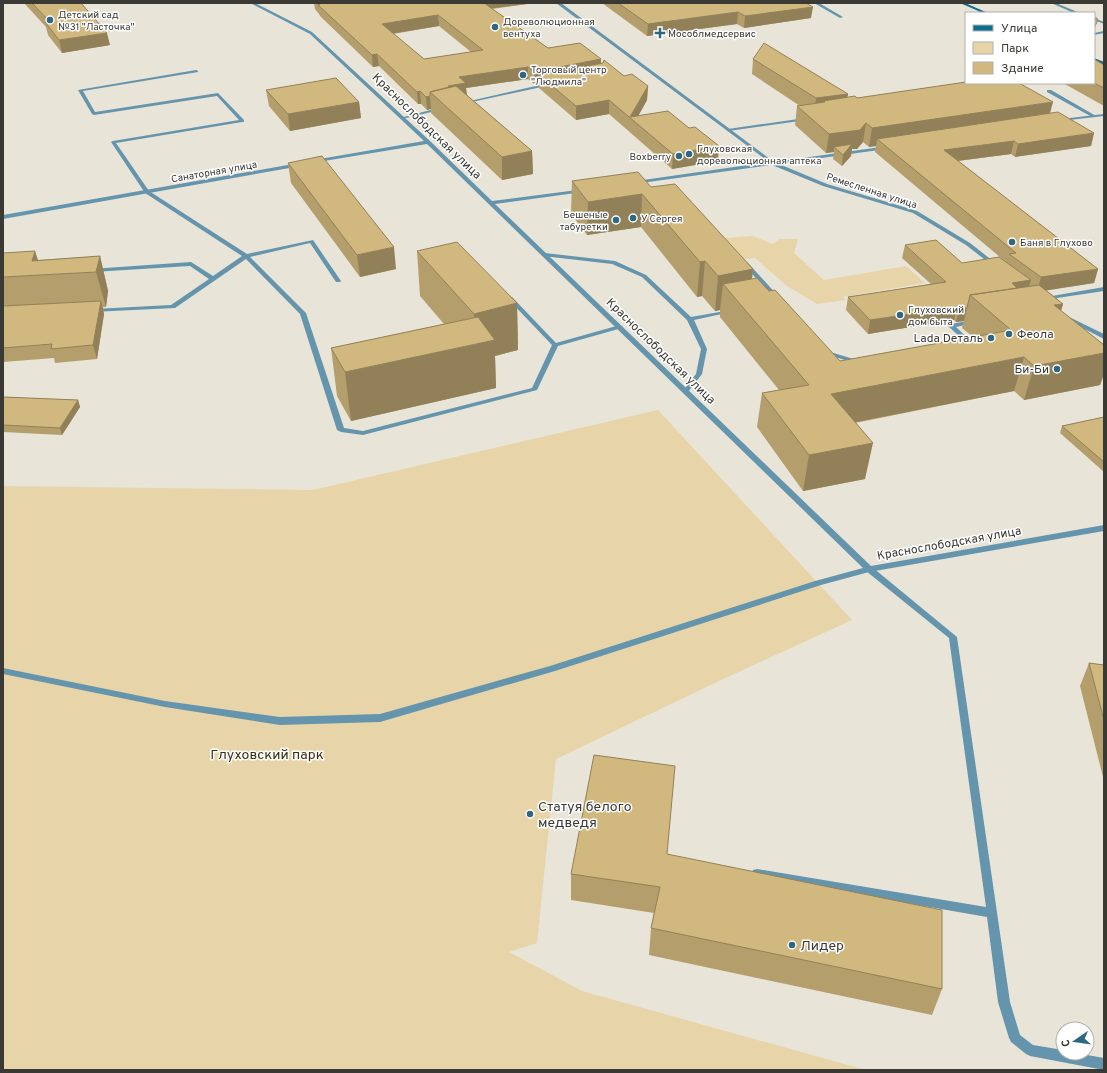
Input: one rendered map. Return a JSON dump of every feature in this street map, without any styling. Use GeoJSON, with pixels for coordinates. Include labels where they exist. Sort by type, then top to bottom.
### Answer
{"type":"FeatureCollection","features":[{"type":"Feature","properties":{"kind":"main road"},"geometry":{"type":"LineString","coordinates":[[962,3],[984,12]]}},
{"type":"Feature","properties":{"kind":"main road"},"geometry":{"type":"LineString","coordinates":[[1095,60],[1104,64]]}},
{"type":"Feature","properties":{"kind":"street","name":"Краснослободская улица"},"geometry":{"type":"LineString","coordinates":[[252,3],[312,33],[428,142],[869,569],[1104,528]]}},
{"type":"Feature","properties":{"kind":"street","name":"Ремесленная улица"},"geometry":{"type":"LineString","coordinates":[[558,3],[774,164],[825,185],[915,212],[968,244],[997,267]]}},
{"type":"Feature","properties":{"kind":"street"},"geometry":{"type":"LineString","coordinates":[[816,3],[841,17]]}},
{"type":"Feature","properties":{"kind":"street"},"geometry":{"type":"LineString","coordinates":[[1053,3],[1076,12]]}},
{"type":"Feature","properties":{"kind":"street"},"geometry":{"type":"LineString","coordinates":[[196,70],[80,90],[94,114],[218,94],[242,121],[113,142],[147,192],[246,256],[303,313],[341,430],[363,433],[535,389],[555,345]]}},
{"type":"Feature","properties":{"kind":"street"},"geometry":{"type":"LineString","coordinates":[[454,105],[553,83]]}},
{"type":"Feature","properties":{"kind":"street"},"geometry":{"type":"LineString","coordinates":[[1049,91],[1094,116]]}},
{"type":"Feature","properties":{"kind":"street"},"geometry":{"type":"LineString","coordinates":[[402,118],[446,107]]}},
{"type":"Feature","properties":{"kind":"street"},"geometry":{"type":"LineString","coordinates":[[1052,122],[1104,115]]}},
{"type":"Feature","properties":{"kind":"street"},"geometry":{"type":"LineString","coordinates":[[728,130],[814,118]]}},
{"type":"Feature","properties":{"kind":"street"},"geometry":{"type":"LineString","coordinates":[[311,163],[428,142]]}},
{"type":"Feature","properties":{"kind":"street"},"geometry":{"type":"LineString","coordinates":[[632,183],[774,164],[890,146]]}},
{"type":"Feature","properties":{"kind":"street","name":"Санаторная улица"},"geometry":{"type":"LineString","coordinates":[[3,218],[303,164]]}},
{"type":"Feature","properties":{"kind":"street"},"geometry":{"type":"LineString","coordinates":[[490,203],[593,189]]}},
{"type":"Feature","properties":{"kind":"street"},"geometry":{"type":"LineString","coordinates":[[88,312],[173,307],[246,256],[311,241],[338,281]]}},
{"type":"Feature","properties":{"kind":"street"},"geometry":{"type":"LineString","coordinates":[[545,256],[613,262],[620,265],[644,276],[690,319],[704,349],[699,374],[686,391]]}},
{"type":"Feature","properties":{"kind":"street"},"geometry":{"type":"LineString","coordinates":[[739,257],[781,302],[773,303]]}},
{"type":"Feature","properties":{"kind":"street"},"geometry":{"type":"LineString","coordinates":[[89,270],[191,264],[213,279]]}},
{"type":"Feature","properties":{"kind":"street"},"geometry":{"type":"LineString","coordinates":[[1104,289],[1054,297],[1053,311],[1104,336]]}},
{"type":"Feature","properties":{"kind":"street"},"geometry":{"type":"LineString","coordinates":[[503,292],[555,345]]}},
{"type":"Feature","properties":{"kind":"street"},"geometry":{"type":"LineString","coordinates":[[690,319],[735,310]]}},
{"type":"Feature","properties":{"kind":"street"},"geometry":{"type":"LineString","coordinates":[[970,352],[978,350],[951,326],[982,321]]}},
{"type":"Feature","properties":{"kind":"street"},"geometry":{"type":"LineString","coordinates":[[555,345],[620,327]]}},
{"type":"Feature","properties":{"kind":"street"},"geometry":{"type":"LineString","coordinates":[[820,347],[825,353],[867,365]]}},
{"type":"Feature","properties":{"kind":"street"},"geometry":{"type":"LineString","coordinates":[[3,670],[165,704],[280,721],[380,718],[552,670],[818,583],[869,569],[953,637],[1004,1002],[1015,1038],[1030,1050],[1104,1064]]}},
{"type":"Feature","properties":{"kind":"street"},"geometry":{"type":"LineString","coordinates":[[749,871],[992,913]]}},
{"type":"Feature","properties":{"kind":"green space"},"geometry":{"type":"Polygon","coordinates":[[[753,236],[773,244],[779,239],[798,239],[794,253],[824,280],[906,266],[925,283],[843,297],[846,300],[817,304],[787,286],[755,258],[729,261],[710,239],[753,236]]]}},
{"type":"Feature","properties":{"kind":"green space","name":"Глуховский парк"},"geometry":{"type":"Polygon","coordinates":[[[658,410],[852,620],[719,681],[556,759],[537,943],[509,952],[582,991],[866,1070],[3,1070],[3,486],[313,490],[658,410]]]}},
{"type":"Feature","properties":{"kind":"building"},"geometry":{"type":"Polygon","coordinates":[[[32,3],[81,3],[107,33],[59,40],[45,22],[49,21],[32,3]]]}},
{"type":"Feature","properties":{"kind":"building"},"geometry":{"type":"Polygon","coordinates":[[[318,3],[484,3],[548,48],[580,43],[601,59],[534,72],[528,67],[459,77],[466,83],[448,86],[449,87],[430,92],[430,96],[426,97],[420,91],[417,92],[377,54],[372,55],[318,5],[320,5],[318,3]],[[438,15],[382,24],[424,59],[483,50],[438,15]]]}},
{"type":"Feature","properties":{"kind":"building"},"geometry":{"type":"Polygon","coordinates":[[[618,3],[806,3],[813,7],[745,16],[738,12],[648,24],[618,3]]]}},
{"type":"Feature","properties":{"kind":"building"},"geometry":{"type":"Polygon","coordinates":[[[1095,18],[1097,18],[1095,26],[1095,18]]]}},
{"type":"Feature","properties":{"kind":"building"},"geometry":{"type":"Polygon","coordinates":[[[764,43],[848,94],[816,98],[753,59],[764,43]]]}},
{"type":"Feature","properties":{"kind":"building"},"geometry":{"type":"Polygon","coordinates":[[[604,60],[624,76],[632,74],[648,86],[630,117],[668,111],[689,128],[695,127],[719,146],[673,154],[609,100],[576,106],[539,75],[603,63],[604,60]]]}},
{"type":"Feature","properties":{"kind":"building"},"geometry":{"type":"Polygon","coordinates":[[[1095,60],[1104,65],[1104,88],[1095,84],[1095,60]]]}},
{"type":"Feature","properties":{"kind":"building"},"geometry":{"type":"Polygon","coordinates":[[[336,78],[359,102],[288,114],[266,90],[336,78]]]}},
{"type":"Feature","properties":{"kind":"building"},"geometry":{"type":"Polygon","coordinates":[[[965,82],[965,84],[1021,84],[1053,102],[872,128],[866,123],[860,130],[829,134],[797,106],[855,96],[857,98],[965,82]]]}},
{"type":"Feature","properties":{"kind":"building"},"geometry":{"type":"Polygon","coordinates":[[[456,86],[532,151],[502,157],[430,92],[456,86]]]}},
{"type":"Feature","properties":{"kind":"building"},"geometry":{"type":"Polygon","coordinates":[[[1058,112],[1094,133],[1018,144],[1014,141],[944,150],[1098,269],[1041,277],[1009,254],[1016,253],[877,139],[1058,112]]]}},
{"type":"Feature","properties":{"kind":"building"},"geometry":{"type":"Polygon","coordinates":[[[852,144],[843,155],[834,147],[852,144]]]}},
{"type":"Feature","properties":{"kind":"building"},"geometry":{"type":"Polygon","coordinates":[[[322,156],[394,247],[357,255],[288,163],[322,156]]]}},
{"type":"Feature","properties":{"kind":"building"},"geometry":{"type":"Polygon","coordinates":[[[638,172],[651,187],[675,184],[753,269],[718,276],[705,261],[700,262],[642,194],[588,202],[572,181],[638,172]]]}},
{"type":"Feature","properties":{"kind":"building"},"geometry":{"type":"Polygon","coordinates":[[[936,240],[962,263],[999,257],[1031,280],[1012,283],[1017,288],[970,295],[967,308],[959,309],[957,307],[870,320],[848,297],[946,282],[905,245],[936,240]]]}},
{"type":"Feature","properties":{"kind":"building"},"geometry":{"type":"Polygon","coordinates":[[[457,242],[517,303],[474,314],[417,251],[457,242]]]}},
{"type":"Feature","properties":{"kind":"building"},"geometry":{"type":"Polygon","coordinates":[[[35,251],[32,261],[100,256],[96,272],[3,277],[3,253],[35,251]]]}},
{"type":"Feature","properties":{"kind":"building"},"geometry":{"type":"Polygon","coordinates":[[[757,278],[769,291],[775,290],[840,361],[1011,330],[970,295],[1039,285],[1063,304],[1054,305],[1104,345],[1104,353],[1034,366],[1024,357],[831,394],[873,443],[809,455],[762,393],[809,385],[723,284],[757,278]]]}},
{"type":"Feature","properties":{"kind":"building"},"geometry":{"type":"Polygon","coordinates":[[[101,301],[93,345],[51,349],[52,344],[3,348],[3,306],[101,301]]]}},
{"type":"Feature","properties":{"kind":"building"},"geometry":{"type":"Polygon","coordinates":[[[478,317],[495,340],[345,372],[331,348],[478,317]]]}},
{"type":"Feature","properties":{"kind":"building"},"geometry":{"type":"Polygon","coordinates":[[[3,397],[78,400],[60,428],[3,425],[3,397]]]}},
{"type":"Feature","properties":{"kind":"building"},"geometry":{"type":"Polygon","coordinates":[[[1104,417],[1104,462],[1062,426],[1104,417]]]}},
{"type":"Feature","properties":{"kind":"building"},"geometry":{"type":"Polygon","coordinates":[[[1089,663],[1104,665],[1104,720],[1089,663]]]}},
{"type":"Feature","properties":{"kind":"building"},"geometry":{"type":"Polygon","coordinates":[[[594,755],[675,766],[667,854],[942,910],[942,989],[651,928],[660,887],[571,874],[594,755]]]}},
{"type":"Feature","properties":{"kind":"place","name":"Детский сад №31 \"Ласточка\""},"geometry":{"type":"Point","coordinates":[50,20]}},
{"type":"Feature","properties":{"kind":"place","name":"Дореволюционная вентуха"},"geometry":{"type":"Point","coordinates":[495,27]}},
{"type":"Feature","properties":{"kind":"place","name":"Мособлмедсервис"},"geometry":{"type":"Point","coordinates":[660,33]}},
{"type":"Feature","properties":{"kind":"place","name":"Торговый центр \"Людмила\""},"geometry":{"type":"Point","coordinates":[523,75]}},
{"type":"Feature","properties":{"kind":"place","name":"Глуховская дореволюционная аптека"},"geometry":{"type":"Point","coordinates":[689,154]}},
{"type":"Feature","properties":{"kind":"place","name":"Boxberry"},"geometry":{"type":"Point","coordinates":[679,156]}},
{"type":"Feature","properties":{"kind":"place","name":"У Сергея"},"geometry":{"type":"Point","coordinates":[633,218]}},
{"type":"Feature","properties":{"kind":"place","name":"Бешеные табуретки"},"geometry":{"type":"Point","coordinates":[616,220]}},
{"type":"Feature","properties":{"kind":"place","name":"Баня в Глухово"},"geometry":{"type":"Point","coordinates":[1012,242]}},
{"type":"Feature","properties":{"kind":"place","name":"Глуховский дом быта"},"geometry":{"type":"Point","coordinates":[900,315]}},
{"type":"Feature","properties":{"kind":"place","name":"Феола"},"geometry":{"type":"Point","coordinates":[1009,334]}},
{"type":"Feature","properties":{"kind":"place","name":"Lada Dеталь"},"geometry":{"type":"Point","coordinates":[991,338]}},
{"type":"Feature","properties":{"kind":"place","name":"Би-Би"},"geometry":{"type":"Point","coordinates":[1057,369]}},
{"type":"Feature","properties":{"kind":"place","name":"Статуя белого медведя"},"geometry":{"type":"Point","coordinates":[530,814]}},
{"type":"Feature","properties":{"kind":"place","name":"Лидер"},"geometry":{"type":"Point","coordinates":[792,945]}}]}
